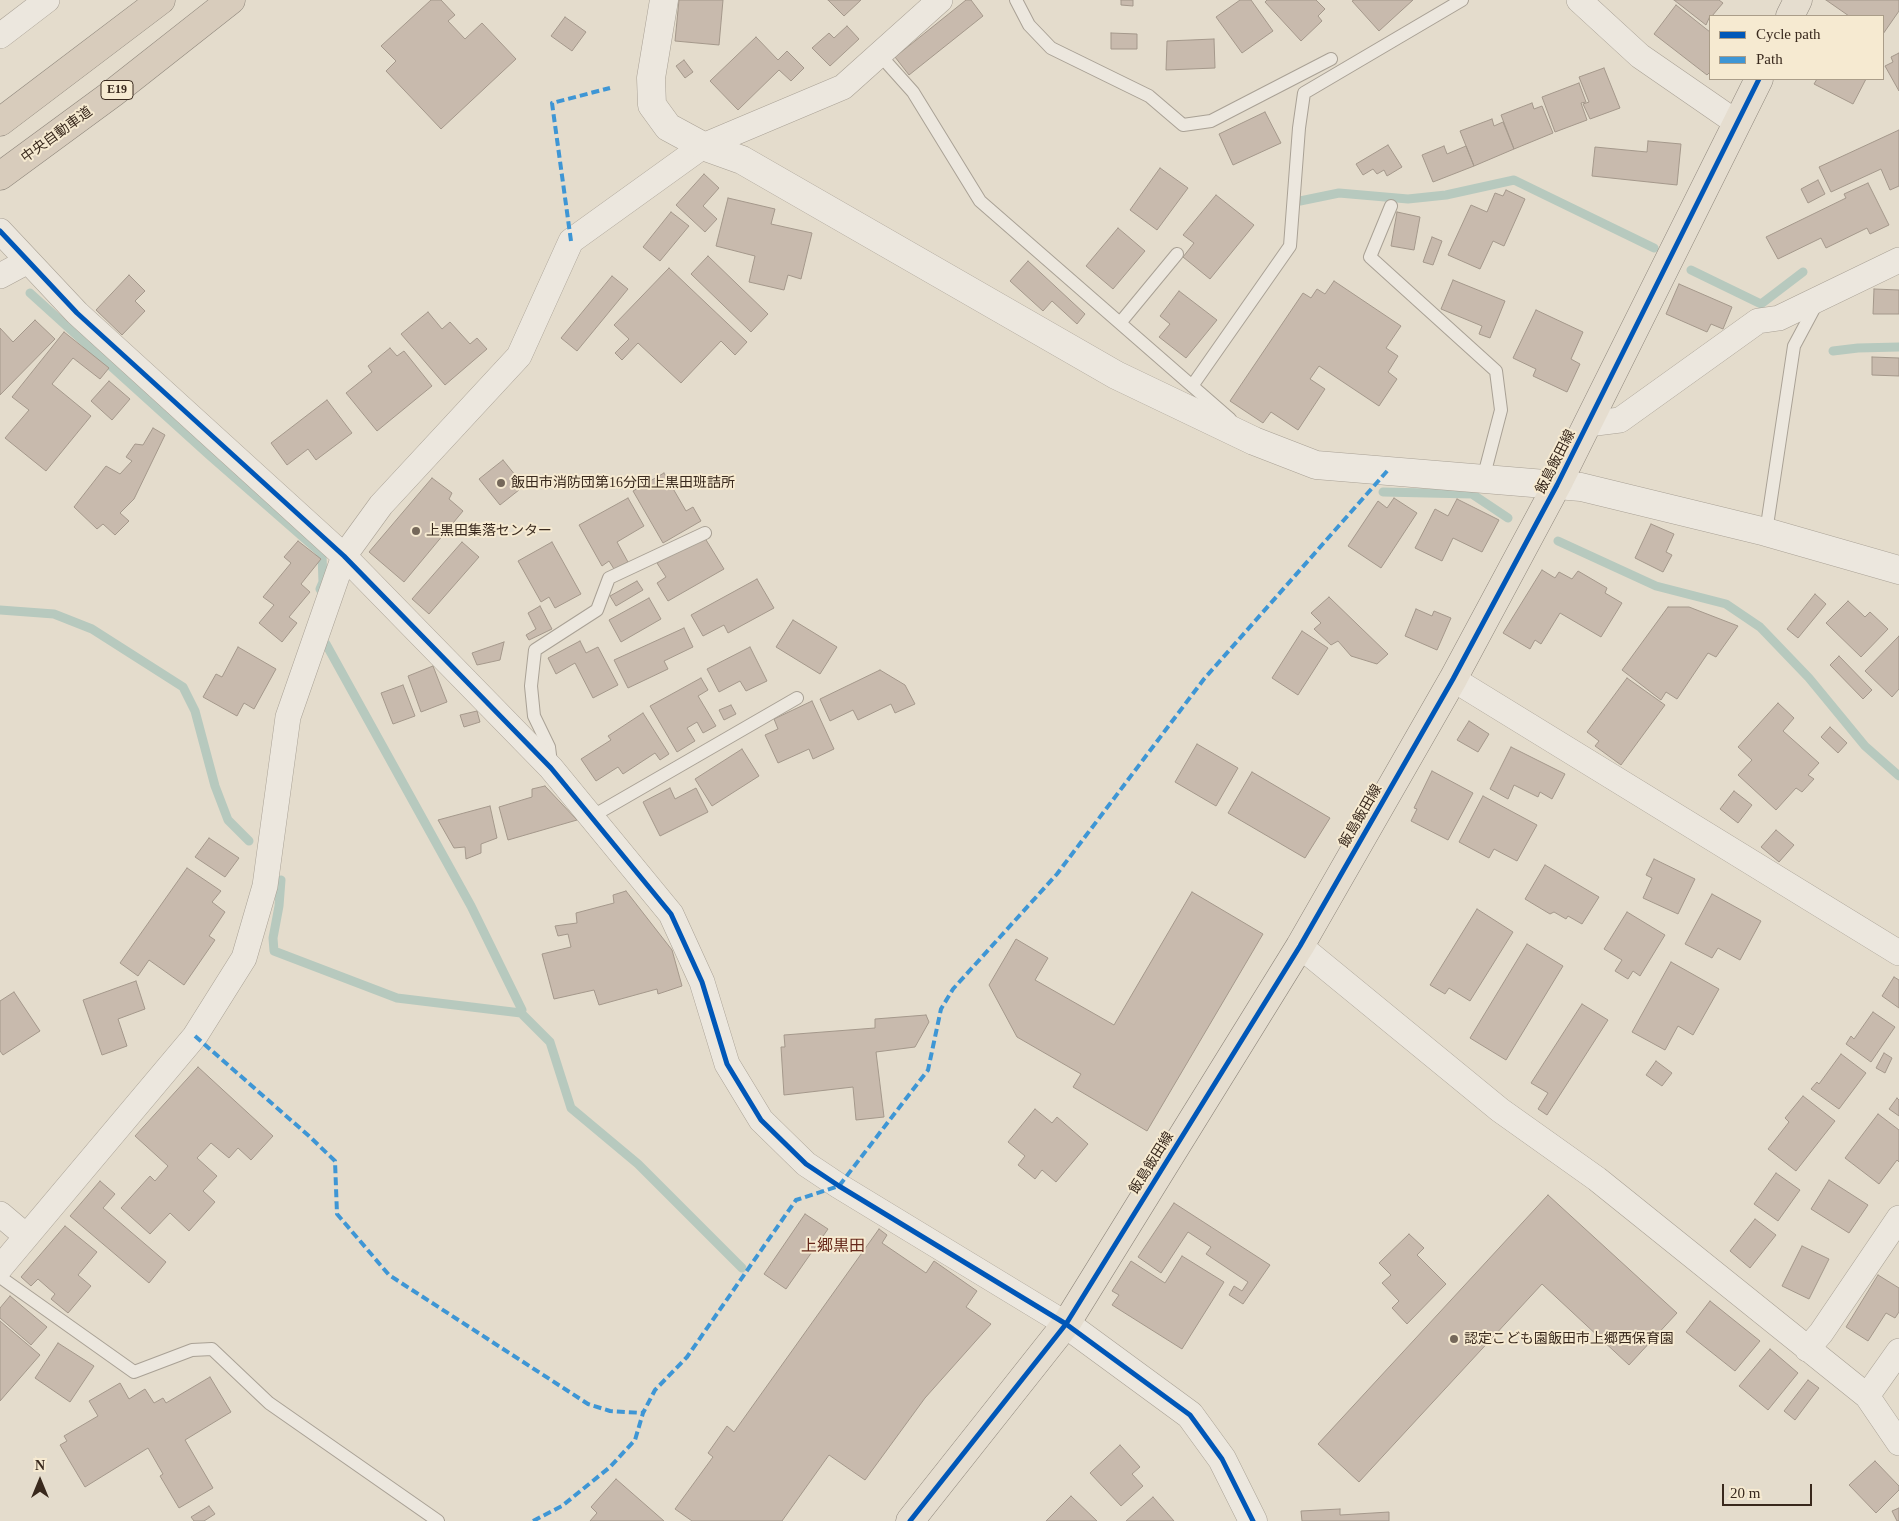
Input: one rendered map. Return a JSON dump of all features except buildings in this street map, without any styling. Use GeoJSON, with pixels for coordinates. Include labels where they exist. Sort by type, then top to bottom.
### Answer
{"type":"FeatureCollection","features":[{"type":"Feature","properties":{"kind":"highway"},"geometry":{"type":"LineString","coordinates":[[0,122],[161,0]]}},
{"type":"Feature","properties":{"kind":"highway","name":"中央自動車道"},"geometry":{"type":"LineString","coordinates":[[0,176],[113,93],[231,0]]}},
{"type":"Feature","properties":{"kind":"main road"},"geometry":{"type":"LineString","coordinates":[[1790,15],[1798,0]]}},
{"type":"Feature","properties":{"kind":"main road","name":"飯島飯田線"},"geometry":{"type":"LineString","coordinates":[[910,1521],[1066,1324],[1300,946],[1453,678],[1557,485],[1758,80]]}},
{"type":"Feature","properties":{"kind":"street"},"geometry":{"type":"LineString","coordinates":[[0,36],[47,0]]}},
{"type":"Feature","properties":{"kind":"street"},"geometry":{"type":"LineString","coordinates":[[664,0],[651,78],[652,105],[668,127],[703,146],[742,160],[1116,375],[1254,441],[1316,465],[1581,487],[1766,532],[1899,570]]}},
{"type":"Feature","properties":{"kind":"street"},"geometry":{"type":"LineString","coordinates":[[0,1268],[195,1036],[244,958],[265,886],[288,717],[344,556],[380,505],[519,356],[571,241],[703,146],[843,87],[940,0]]}},
{"type":"Feature","properties":{"kind":"street"},"geometry":{"type":"LineString","coordinates":[[1579,0],[1640,56],[1737,123]]}},
{"type":"Feature","properties":{"kind":"street"},"geometry":{"type":"LineString","coordinates":[[0,231],[77,313],[344,556],[551,768],[671,914],[702,982],[727,1064],[761,1120],[806,1164],[1066,1324],[1190,1415],[1222,1459],[1253,1521]]}},
{"type":"Feature","properties":{"kind":"street"},"geometry":{"type":"LineString","coordinates":[[1588,424],[1620,420],[1758,321],[1779,318],[1899,260]]}},
{"type":"Feature","properties":{"kind":"street"},"geometry":{"type":"LineString","coordinates":[[0,276],[28,261]]}},
{"type":"Feature","properties":{"kind":"street"},"geometry":{"type":"LineString","coordinates":[[1453,678],[1899,953]]}},
{"type":"Feature","properties":{"kind":"street"},"geometry":{"type":"LineString","coordinates":[[1300,946],[1500,1110],[1597,1179],[1867,1396],[1899,1443]]}},
{"type":"Feature","properties":{"kind":"street"},"geometry":{"type":"LineString","coordinates":[[0,1214],[26,1236]]}},
{"type":"Feature","properties":{"kind":"street"},"geometry":{"type":"LineString","coordinates":[[1808,1349],[1899,1218]]}},
{"type":"Feature","properties":{"kind":"street"},"geometry":{"type":"LineString","coordinates":[[1867,1396],[1899,1350]]}},
{"type":"Feature","properties":{"kind":"lane"},"geometry":{"type":"LineString","coordinates":[[1016,0],[1029,25],[1051,48],[1149,96],[1184,125],[1211,121],[1331,59]]}},
{"type":"Feature","properties":{"kind":"lane"},"geometry":{"type":"LineString","coordinates":[[1192,386],[1290,246],[1299,128],[1304,93],[1462,0]]}},
{"type":"Feature","properties":{"kind":"lane"},"geometry":{"type":"LineString","coordinates":[[879,54],[914,92],[980,201],[1254,441]]}},
{"type":"Feature","properties":{"kind":"lane"},"geometry":{"type":"LineString","coordinates":[[1391,206],[1370,258],[1496,371],[1501,410],[1483,479]]}},
{"type":"Feature","properties":{"kind":"lane"},"geometry":{"type":"LineString","coordinates":[[1120,323],[1177,254]]}},
{"type":"Feature","properties":{"kind":"lane"},"geometry":{"type":"LineString","coordinates":[[1766,532],[1794,346],[1818,300]]}},
{"type":"Feature","properties":{"kind":"lane"},"geometry":{"type":"LineString","coordinates":[[551,768],[549,747],[534,716],[531,686],[535,650],[597,610],[609,578],[706,534]]}},
{"type":"Feature","properties":{"kind":"lane"},"geometry":{"type":"LineString","coordinates":[[591,817],[796,698]]}},
{"type":"Feature","properties":{"kind":"lane"},"geometry":{"type":"LineString","coordinates":[[0,1277],[134,1372],[192,1350],[212,1349],[268,1403],[438,1521]]}},
{"type":"Feature","properties":{"kind":"waterway"},"geometry":{"type":"LineString","coordinates":[[1300,201],[1339,193],[1408,199],[1446,195],[1514,180],[1654,248]]}},
{"type":"Feature","properties":{"kind":"waterway"},"geometry":{"type":"LineString","coordinates":[[1691,270],[1761,304],[1803,272]]}},
{"type":"Feature","properties":{"kind":"waterway"},"geometry":{"type":"LineString","coordinates":[[30,293],[209,455],[319,551],[322,555],[323,582],[320,589]]}},
{"type":"Feature","properties":{"kind":"waterway"},"geometry":{"type":"LineString","coordinates":[[1833,351],[1899,347]]}},
{"type":"Feature","properties":{"kind":"waterway"},"geometry":{"type":"LineString","coordinates":[[1383,492],[1472,494],[1508,518]]}},
{"type":"Feature","properties":{"kind":"waterway"},"geometry":{"type":"LineString","coordinates":[[1558,541],[1656,586],[1726,604],[1760,627],[1809,678],[1865,746],[1899,776]]}},
{"type":"Feature","properties":{"kind":"waterway"},"geometry":{"type":"LineString","coordinates":[[0,610],[54,614],[92,629],[183,687],[195,711],[215,786],[228,820],[249,841]]}},
{"type":"Feature","properties":{"kind":"waterway"},"geometry":{"type":"LineString","coordinates":[[326,644],[471,906],[522,1010],[521,1013]]}},
{"type":"Feature","properties":{"kind":"waterway"},"geometry":{"type":"LineString","coordinates":[[281,880],[279,906],[273,938],[274,951],[397,998],[521,1013],[550,1042],[571,1108],[638,1164],[742,1268]]}},
{"type":"Feature","properties":{"kind":"marked path"},"geometry":{"type":"LineString","coordinates":[[571,241],[552,103],[610,88]]}},
{"type":"Feature","properties":{"kind":"marked path"},"geometry":{"type":"LineString","coordinates":[[533,1521],[562,1506],[610,1467],[635,1440],[643,1413],[655,1390],[687,1357],[796,1200],[839,1186],[928,1070],[941,1009],[953,989],[1057,874],[1204,679],[1388,470]]}},
{"type":"Feature","properties":{"kind":"marked path"},"geometry":{"type":"LineString","coordinates":[[195,1036],[335,1161],[337,1214],[389,1275],[588,1404],[610,1411],[643,1413]]}},
{"type":"Feature","properties":{"kind":"cycle path"},"geometry":{"type":"LineString","coordinates":[[910,1521],[1066,1324],[1300,946],[1453,679],[1557,485],[1759,80]]}},
{"type":"Feature","properties":{"kind":"cycle path"},"geometry":{"type":"LineString","coordinates":[[0,231],[77,313],[344,556],[551,768],[671,914],[702,982],[727,1064],[761,1120],[806,1164],[1066,1324],[1190,1415],[1222,1459],[1253,1521]]}},
{"type":"Feature","properties":{"kind":"place","name":"飯田市消防団第16分団上黒田班詰所"},"geometry":{"type":"Point","coordinates":[501,483]}},
{"type":"Feature","properties":{"kind":"place","name":"上黒田集落センター"},"geometry":{"type":"Point","coordinates":[416,531]}},
{"type":"Feature","properties":{"kind":"place","name":"認定こども園飯田市上郷西保育園"},"geometry":{"type":"Point","coordinates":[1454,1339]}},
{"type":"Feature","properties":{"kind":"district","name":"上郷黒田"},"geometry":{"type":"Point","coordinates":[833,1247]}}]}
